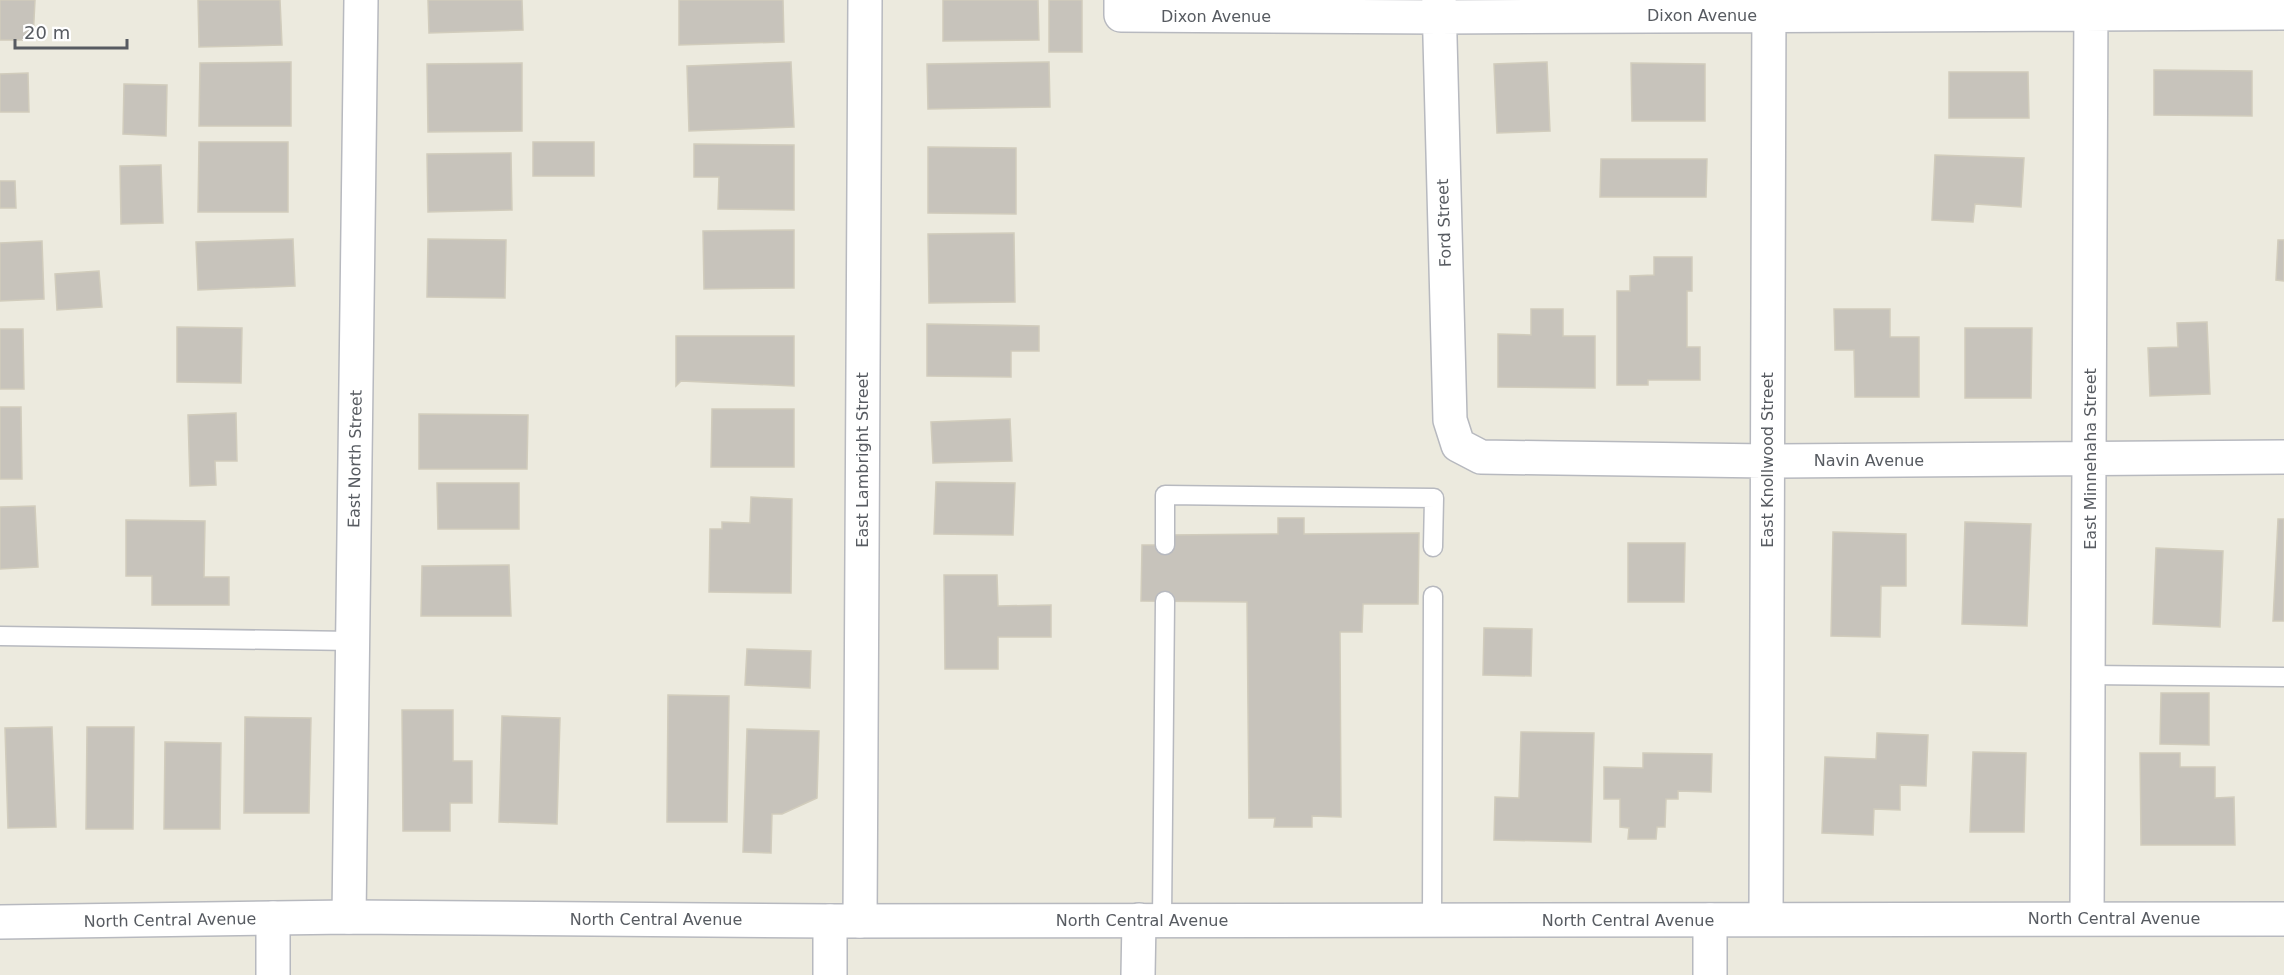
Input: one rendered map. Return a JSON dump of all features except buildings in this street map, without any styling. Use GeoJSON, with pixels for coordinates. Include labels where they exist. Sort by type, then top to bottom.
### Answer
{"type":"FeatureCollection","features":[{"type":"Feature","properties":{"kind":"street","name":"East North Street"},"geometry":{"type":"LineString","coordinates":[[349,917],[362,0]]}},
{"type":"Feature","properties":{"kind":"street","name":"East Lambright Street"},"geometry":{"type":"LineString","coordinates":[[830,975],[845,921],[865,0]]}},
{"type":"Feature","properties":{"kind":"street","name":"East Knollwood Street"},"geometry":{"type":"LineString","coordinates":[[1766,920],[1769,7]]}},
{"type":"Feature","properties":{"kind":"street","name":"Dixon Avenue"},"geometry":{"type":"LineString","coordinates":[[1121,8],[2091,7],[2284,13]]}},
{"type":"Feature","properties":{"kind":"street","name":"East Minnehaha Street"},"geometry":{"type":"LineString","coordinates":[[2087,918],[2091,7]]}},
{"type":"Feature","properties":{"kind":"street","name":"Ford Street"},"geometry":{"type":"LineString","coordinates":[[1439,9],[1450,420],[1458,445]]}},
{"type":"Feature","properties":{"kind":"street","name":"Navin Avenue"},"geometry":{"type":"LineString","coordinates":[[1458,445],[1481,457],[1767,461],[2284,457]]}},
{"type":"Feature","properties":{"kind":"street","name":"North Central Avenue"},"geometry":{"type":"LineString","coordinates":[[0,922],[349,917],[845,921],[2284,919]]}},
{"type":"Feature","properties":{"kind":"street"},"geometry":{"type":"LineString","coordinates":[[273,918],[273,975]]}},
{"type":"Feature","properties":{"kind":"street"},"geometry":{"type":"LineString","coordinates":[[1138,975],[1150,920]]}},
{"type":"Feature","properties":{"kind":"street"},"geometry":{"type":"LineString","coordinates":[[1710,920],[1710,975]]}},
{"type":"Feature","properties":{"kind":"lane"},"geometry":{"type":"LineString","coordinates":[[1165,545],[1165,495],[1189,495],[1434,498],[1434,547]]}},
{"type":"Feature","properties":{"kind":"lane"},"geometry":{"type":"LineString","coordinates":[[1432,920],[1434,596]]}},
{"type":"Feature","properties":{"kind":"lane"},"geometry":{"type":"LineString","coordinates":[[1150,920],[1165,601]]}},
{"type":"Feature","properties":{"kind":"lane"},"geometry":{"type":"LineString","coordinates":[[0,636],[353,641]]}},
{"type":"Feature","properties":{"kind":"lane"},"geometry":{"type":"LineString","coordinates":[[2089,675],[2284,677]]}}]}
